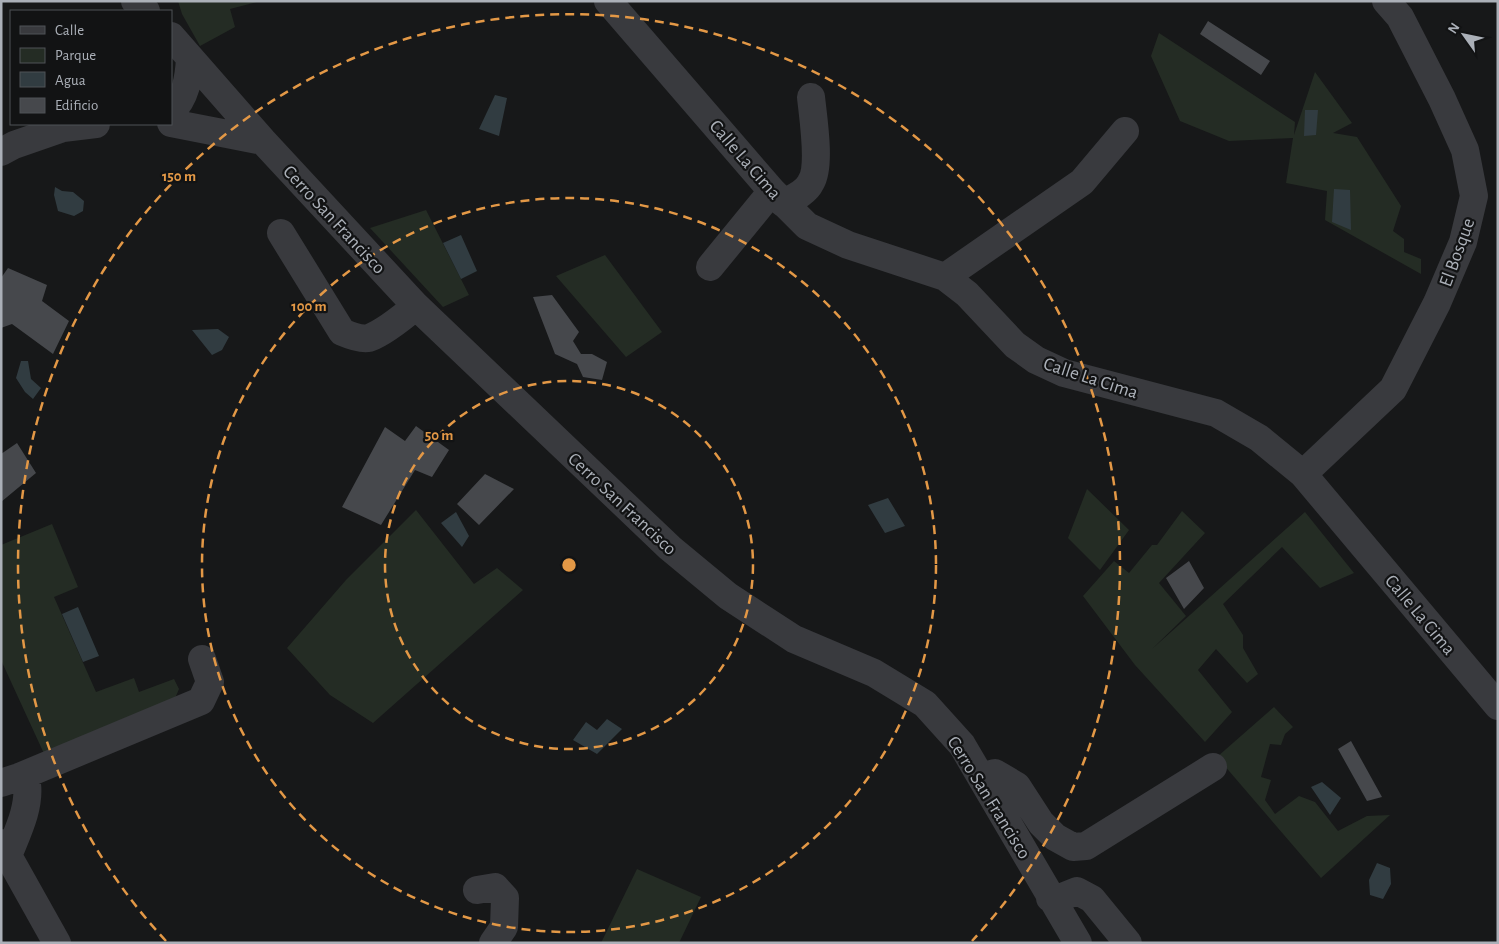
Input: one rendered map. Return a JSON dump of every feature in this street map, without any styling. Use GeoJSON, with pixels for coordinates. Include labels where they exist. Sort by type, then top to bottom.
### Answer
{"type":"FeatureCollection","features":[{"type":"Feature","properties":{"kind":"street"},"geometry":{"type":"LineString","coordinates":[[135,1],[145,10]]}},
{"type":"Feature","properties":{"kind":"street","name":"Calle La Cima"},"geometry":{"type":"LineString","coordinates":[[608,1],[778,197],[806,226],[848,245],[945,277],[967,294],[1015,345],[1036,360],[1064,373],[1216,413],[1259,438],[1303,474],[1498,706]]}},
{"type":"Feature","properties":{"kind":"street","name":"El Bosque"},"geometry":{"type":"LineString","coordinates":[[1303,474],[1393,389],[1436,303],[1463,242],[1474,196],[1465,150],[1442,99],[1400,17],[1386,1]]}},
{"type":"Feature","properties":{"kind":"street","name":"Cerro San Francisco"},"geometry":{"type":"LineString","coordinates":[[172,37],[263,141],[416,306],[685,560],[728,596],[794,639],[874,673],[925,704],[962,745],[1078,943]]}},
{"type":"Feature","properties":{"kind":"street"},"geometry":{"type":"LineString","coordinates":[[172,111],[184,93],[189,76],[190,58]]}},
{"type":"Feature","properties":{"kind":"street"},"geometry":{"type":"LineString","coordinates":[[710,267],[778,197],[800,195],[812,182],[816,161],[811,97]]}},
{"type":"Feature","properties":{"kind":"street"},"geometry":{"type":"LineString","coordinates":[[172,123],[263,141]]}},
{"type":"Feature","properties":{"kind":"street"},"geometry":{"type":"LineString","coordinates":[[1,152],[14,144],[63,128],[88,125]]}},
{"type":"Feature","properties":{"kind":"street"},"geometry":{"type":"LineString","coordinates":[[945,277],[1082,182],[1125,131]]}},
{"type":"Feature","properties":{"kind":"street"},"geometry":{"type":"LineString","coordinates":[[281,233],[342,332],[353,337],[368,338],[398,322],[416,306]]}},
{"type":"Feature","properties":{"kind":"street"},"geometry":{"type":"LineString","coordinates":[[10,780],[201,701],[210,682],[202,659]]}},
{"type":"Feature","properties":{"kind":"street"},"geometry":{"type":"LineString","coordinates":[[981,776],[995,773],[1017,786],[1041,823],[1055,837],[1073,847],[1086,846],[1213,767]]}},
{"type":"Feature","properties":{"kind":"street"},"geometry":{"type":"LineString","coordinates":[[10,780],[27,784],[28,792],[21,822],[5,849],[57,943]]}},
{"type":"Feature","properties":{"kind":"street"},"geometry":{"type":"LineString","coordinates":[[477,890],[495,887],[505,898],[504,927],[493,943]]}},
{"type":"Feature","properties":{"kind":"street"},"geometry":{"type":"LineString","coordinates":[[1050,898],[1062,897],[1077,891],[1092,899],[1128,943]]}},
{"type":"Feature","properties":{"kind":"green space"},"geometry":{"type":"Polygon","coordinates":[[[178,1],[261,1],[230,9],[235,27],[200,46],[182,14],[178,1]]]}},
{"type":"Feature","properties":{"kind":"green space"},"geometry":{"type":"Polygon","coordinates":[[[1159,33],[1295,122],[1294,135],[1315,72],[1352,123],[1333,133],[1357,137],[1401,206],[1393,231],[1404,239],[1404,252],[1421,259],[1421,274],[1325,220],[1327,191],[1286,183],[1293,138],[1229,141],[1180,121],[1151,56],[1159,33]]]}},
{"type":"Feature","properties":{"kind":"green space"},"geometry":{"type":"Polygon","coordinates":[[[426,210],[469,295],[443,307],[370,228],[426,210]]]}},
{"type":"Feature","properties":{"kind":"green space"},"geometry":{"type":"Polygon","coordinates":[[[605,255],[662,332],[626,357],[556,276],[605,255]]]}},
{"type":"Feature","properties":{"kind":"green space"},"geometry":{"type":"Polygon","coordinates":[[[1087,489],[1129,530],[1100,570],[1068,538],[1087,489]]]}},
{"type":"Feature","properties":{"kind":"green space"},"geometry":{"type":"Polygon","coordinates":[[[416,510],[474,584],[497,568],[523,590],[373,723],[330,695],[287,648],[346,580],[416,510]]]}},
{"type":"Feature","properties":{"kind":"green space"},"geometry":{"type":"Polygon","coordinates":[[[1182,511],[1205,533],[1159,583],[1186,616],[1152,649],[1305,512],[1354,573],[1320,588],[1282,547],[1223,604],[1243,635],[1243,648],[1258,674],[1247,683],[1216,649],[1198,670],[1232,712],[1205,742],[1135,665],[1083,596],[1114,561],[1129,573],[1152,545],[1157,545],[1182,511]]]}},
{"type":"Feature","properties":{"kind":"green space"},"geometry":{"type":"Polygon","coordinates":[[[52,524],[78,587],[54,597],[96,692],[134,678],[139,692],[174,679],[179,689],[173,703],[46,758],[1,660],[1,545],[52,524]]]}},
{"type":"Feature","properties":{"kind":"green space"},"geometry":{"type":"Polygon","coordinates":[[[1274,707],[1293,727],[1285,734],[1281,745],[1270,744],[1261,777],[1271,780],[1265,800],[1275,814],[1299,796],[1315,802],[1338,831],[1367,816],[1390,815],[1321,878],[1217,757],[1274,707]]]}},
{"type":"Feature","properties":{"kind":"green space"},"geometry":{"type":"Polygon","coordinates":[[[637,869],[701,897],[679,943],[601,943],[637,869]]]}},
{"type":"Feature","properties":{"kind":"water"},"geometry":{"type":"Polygon","coordinates":[[[495,95],[507,98],[499,136],[479,129],[495,95]]]}},
{"type":"Feature","properties":{"kind":"water"},"geometry":{"type":"Polygon","coordinates":[[[1305,110],[1318,110],[1316,135],[1304,136],[1305,110]]]}},
{"type":"Feature","properties":{"kind":"water"},"geometry":{"type":"Polygon","coordinates":[[[55,187],[62,191],[73,192],[84,201],[83,211],[74,216],[58,211],[54,195],[55,187]]]}},
{"type":"Feature","properties":{"kind":"water"},"geometry":{"type":"Polygon","coordinates":[[[1334,189],[1350,190],[1351,230],[1332,222],[1334,189]]]}},
{"type":"Feature","properties":{"kind":"water"},"geometry":{"type":"Polygon","coordinates":[[[461,235],[477,271],[461,279],[443,243],[461,235]]]}},
{"type":"Feature","properties":{"kind":"water"},"geometry":{"type":"Polygon","coordinates":[[[218,329],[229,337],[222,350],[212,355],[192,330],[218,329]]]}},
{"type":"Feature","properties":{"kind":"water"},"geometry":{"type":"Polygon","coordinates":[[[21,361],[28,361],[31,379],[41,388],[33,399],[25,392],[16,378],[21,361]]]}},
{"type":"Feature","properties":{"kind":"water"},"geometry":{"type":"Polygon","coordinates":[[[888,498],[905,526],[885,533],[868,505],[888,498]]]}},
{"type":"Feature","properties":{"kind":"water"},"geometry":{"type":"Polygon","coordinates":[[[456,512],[469,536],[462,547],[441,523],[456,512]]]}},
{"type":"Feature","properties":{"kind":"water"},"geometry":{"type":"Polygon","coordinates":[[[78,607],[99,656],[83,662],[62,614],[78,607]]]}},
{"type":"Feature","properties":{"kind":"water"},"geometry":{"type":"Polygon","coordinates":[[[607,719],[622,729],[597,754],[573,740],[586,722],[597,730],[607,719]]]}},
{"type":"Feature","properties":{"kind":"water"},"geometry":{"type":"Polygon","coordinates":[[[1322,782],[1341,798],[1330,815],[1311,787],[1322,782]]]}},
{"type":"Feature","properties":{"kind":"water"},"geometry":{"type":"Polygon","coordinates":[[[1377,863],[1390,868],[1391,884],[1383,899],[1370,895],[1369,880],[1377,863]]]}},
{"type":"Feature","properties":{"kind":"building"},"geometry":{"type":"Polygon","coordinates":[[[1208,21],[1270,61],[1261,75],[1200,34],[1208,21]]]}},
{"type":"Feature","properties":{"kind":"building"},"geometry":{"type":"Polygon","coordinates":[[[8,268],[47,285],[42,301],[69,321],[53,354],[12,324],[1,328],[1,278],[8,268]]]}},
{"type":"Feature","properties":{"kind":"building"},"geometry":{"type":"Polygon","coordinates":[[[552,295],[579,332],[573,341],[581,354],[592,354],[607,362],[602,380],[583,377],[577,364],[555,354],[533,297],[552,295]]]}},
{"type":"Feature","properties":{"kind":"building"},"geometry":{"type":"Polygon","coordinates":[[[416,426],[449,450],[432,477],[415,470],[381,525],[342,507],[385,427],[405,441],[416,426]]]}},
{"type":"Feature","properties":{"kind":"building"},"geometry":{"type":"Polygon","coordinates":[[[17,443],[36,473],[1,502],[1,454],[17,443]]]}},
{"type":"Feature","properties":{"kind":"building"},"geometry":{"type":"Polygon","coordinates":[[[485,474],[514,489],[479,525],[457,504],[485,474]]]}},
{"type":"Feature","properties":{"kind":"building"},"geometry":{"type":"Polygon","coordinates":[[[1189,561],[1204,588],[1184,609],[1166,578],[1189,561]]]}},
{"type":"Feature","properties":{"kind":"building"},"geometry":{"type":"Polygon","coordinates":[[[1351,741],[1382,797],[1367,801],[1338,749],[1351,741]]]}}]}
